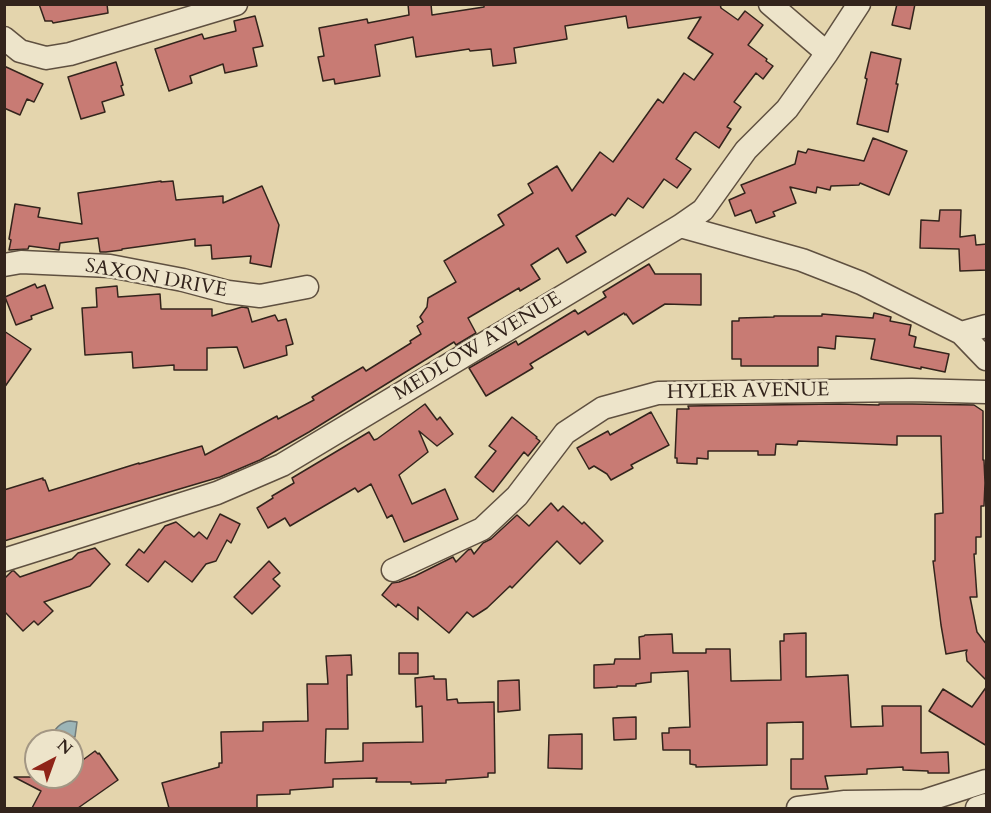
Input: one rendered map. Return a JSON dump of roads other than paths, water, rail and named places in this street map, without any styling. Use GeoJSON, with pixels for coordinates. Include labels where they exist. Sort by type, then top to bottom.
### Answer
{"type":"FeatureCollection","features":[{"type":"Feature","properties":{"kind":"street"},"geometry":{"type":"LineString","coordinates":[[770,4],[827,53]]}},
{"type":"Feature","properties":{"kind":"street","name":"MEDLOW AVENUE"},"geometry":{"type":"LineString","coordinates":[[4,560],[217,493],[282,465],[680,226],[703,210],[746,150],[787,109],[859,4]]}},
{"type":"Feature","properties":{"kind":"street"},"geometry":{"type":"LineString","coordinates":[[4,38],[20,51],[46,58],[70,54],[232,5]]}},
{"type":"Feature","properties":{"kind":"street"},"geometry":{"type":"LineString","coordinates":[[680,226],[802,260],[861,283],[961,333],[987,359]]}},
{"type":"Feature","properties":{"kind":"street","name":"SAXON DRIVE"},"geometry":{"type":"LineString","coordinates":[[4,265],[21,262],[110,267],[183,280],[228,292],[260,296],[307,286]]}},
{"type":"Feature","properties":{"kind":"street"},"geometry":{"type":"LineString","coordinates":[[961,333],[987,326]]}},
{"type":"Feature","properties":{"kind":"street","name":"HYLER AVENUE"},"geometry":{"type":"LineString","coordinates":[[393,570],[482,529],[517,496],[566,433],[603,408],[658,393],[912,390],[987,392]]}},
{"type":"Feature","properties":{"kind":"street"},"geometry":{"type":"LineString","coordinates":[[798,808],[924,801],[987,782]]}},
{"type":"Feature","properties":{"kind":"street"},"geometry":{"type":"LineString","coordinates":[[977,808],[987,805]]}},
{"type":"Feature","properties":{"kind":"water"},"geometry":{"type":"Polygon","coordinates":[[[77,722],[76,729],[56,729],[63,723],[77,722]]]}}]}
